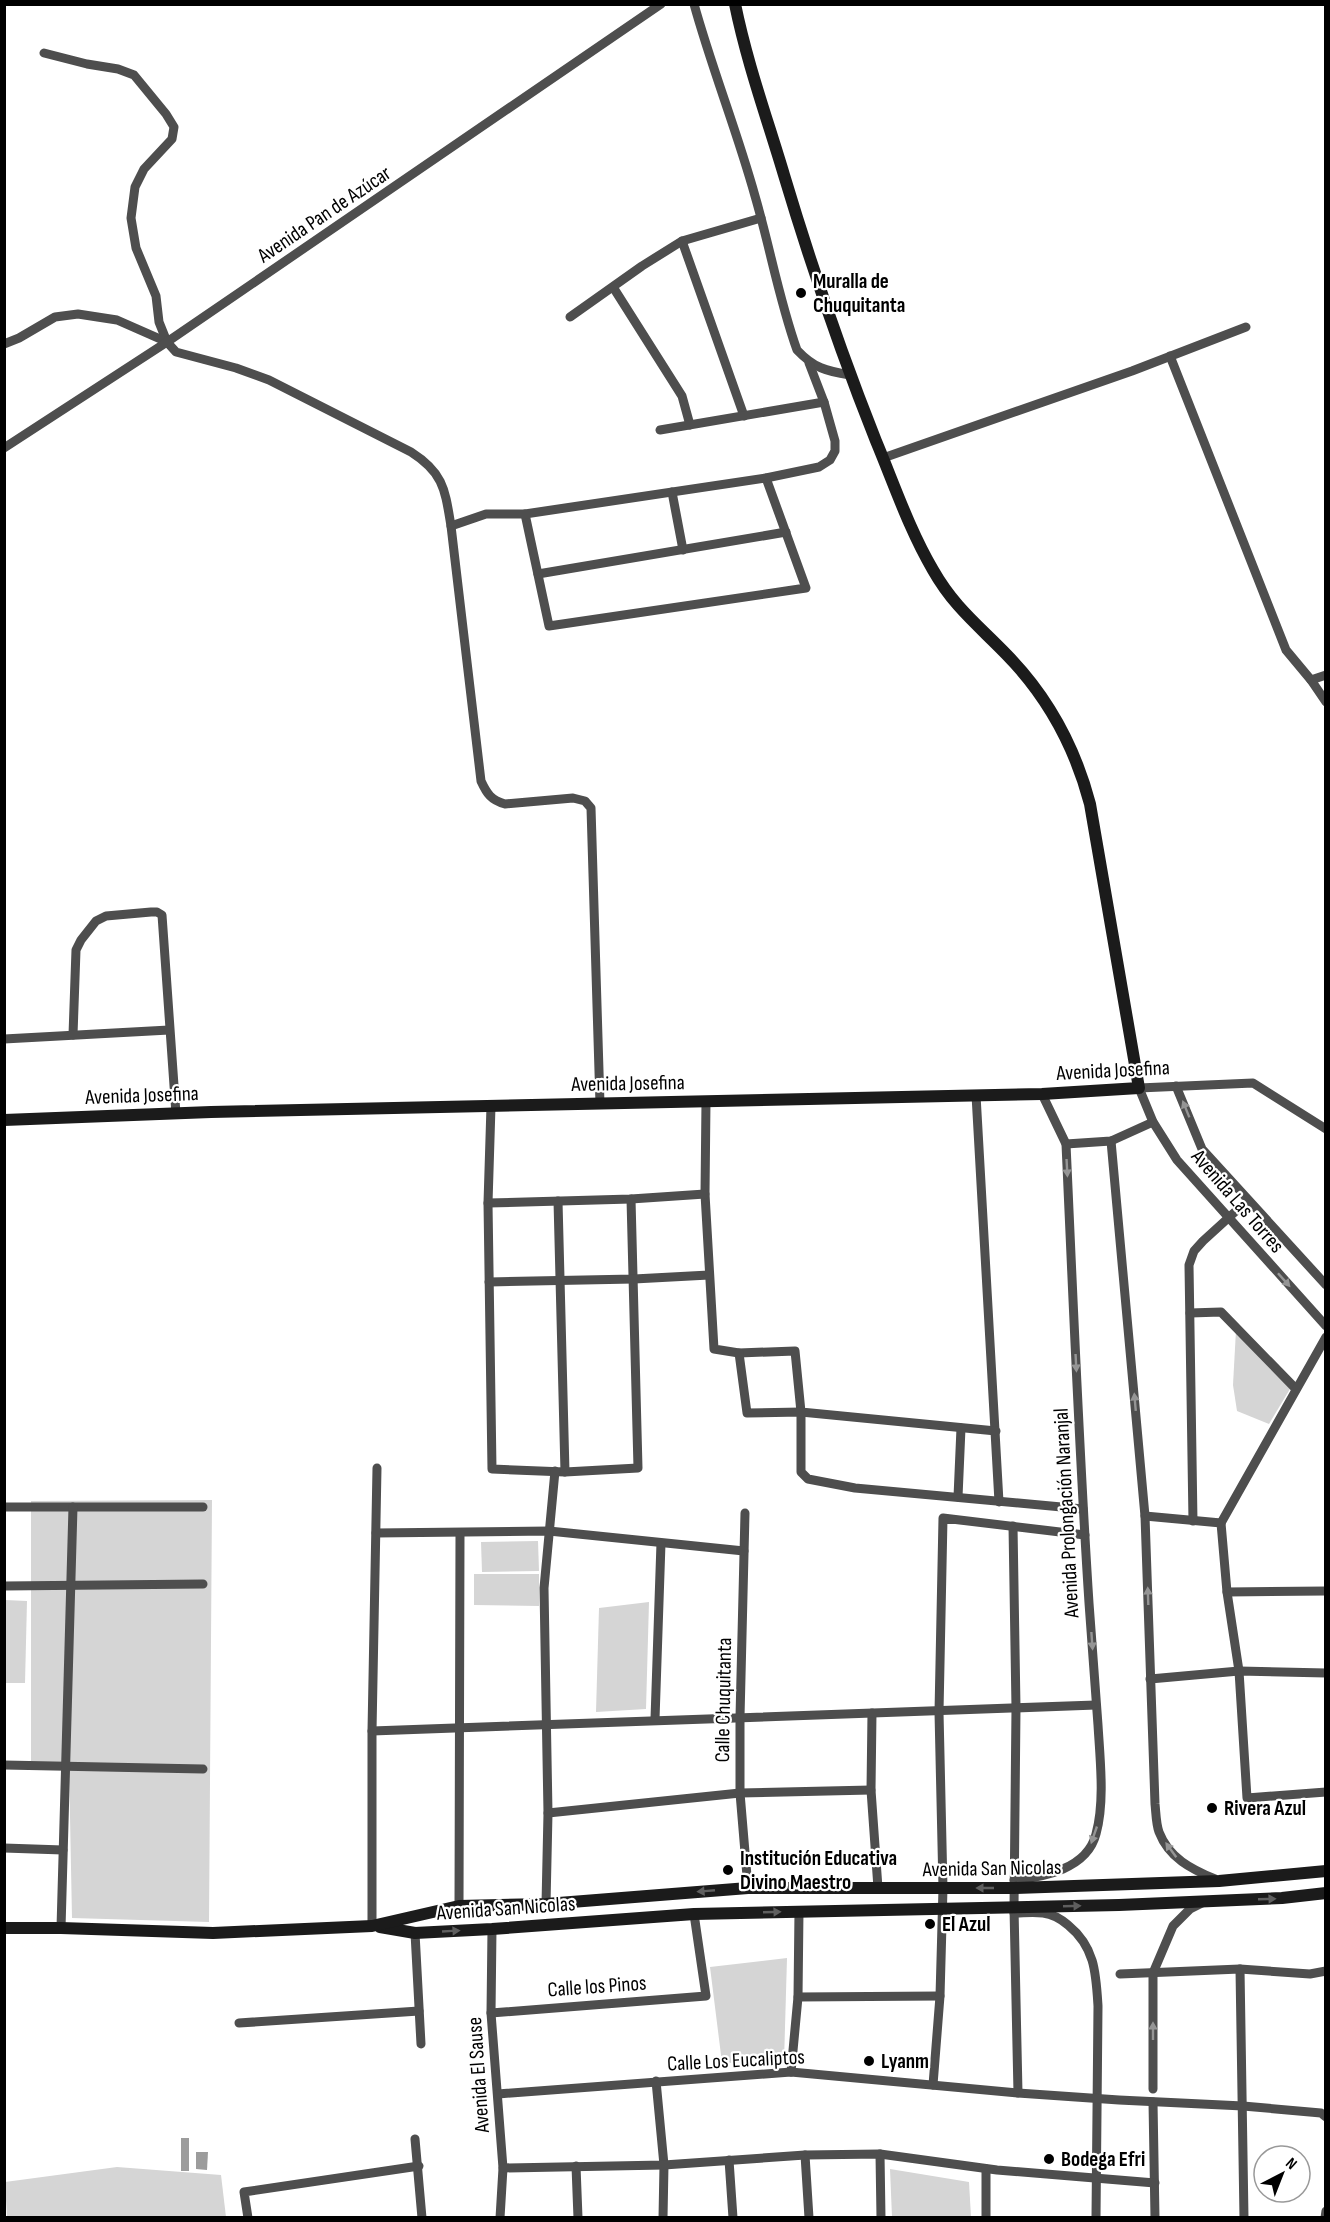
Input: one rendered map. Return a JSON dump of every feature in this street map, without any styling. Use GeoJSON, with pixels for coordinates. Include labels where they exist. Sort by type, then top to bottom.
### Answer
{"type":"FeatureCollection","features":[{"type":"Feature","properties":{"kind":"street","name":"Avenida Pan de Azúcar"},"geometry":{"type":"LineString","coordinates":[[4,448],[167,342],[661,4]]}},
{"type":"Feature","properties":{"kind":"street"},"geometry":{"type":"LineString","coordinates":[[451,526],[486,514],[525,514],[766,478],[819,467],[830,460],[835,451],[835,441],[824,402],[809,363],[797,350],[793,338],[737,136],[710,61],[694,4]]}},
{"type":"Feature","properties":{"kind":"street"},"geometry":{"type":"LineString","coordinates":[[735,4],[751,72],[824,304],[904,512],[932,569],[954,603],[1007,655],[1036,688],[1057,720],[1082,775],[1094,824],[1139,1089]]}},
{"type":"Feature","properties":{"kind":"street"},"geometry":{"type":"LineString","coordinates":[[44,53],[118,69],[134,75],[161,107],[174,127],[172,139],[144,169],[135,187],[131,218],[136,248],[156,296],[159,322],[167,342],[176,352],[236,368],[269,380],[426,461],[444,485],[451,526],[481,781],[487,795],[505,804],[573,798],[585,801],[591,808],[600,1104]]}},
{"type":"Feature","properties":{"kind":"street"},"geometry":{"type":"LineString","coordinates":[[570,317],[682,241],[761,218]]}},
{"type":"Feature","properties":{"kind":"street"},"geometry":{"type":"LineString","coordinates":[[682,241],[744,416]]}},
{"type":"Feature","properties":{"kind":"street"},"geometry":{"type":"LineString","coordinates":[[613,287],[682,396],[690,425]]}},
{"type":"Feature","properties":{"kind":"street"},"geometry":{"type":"LineString","coordinates":[[4,344],[55,317],[78,314],[117,320],[167,342]]}},
{"type":"Feature","properties":{"kind":"street"},"geometry":{"type":"LineString","coordinates":[[883,458],[1246,327]]}},
{"type":"Feature","properties":{"kind":"street"},"geometry":{"type":"LineString","coordinates":[[1170,356],[1286,650],[1326,702]]}},
{"type":"Feature","properties":{"kind":"street"},"geometry":{"type":"LineString","coordinates":[[809,363],[827,371],[850,375]]}},
{"type":"Feature","properties":{"kind":"street"},"geometry":{"type":"LineString","coordinates":[[660,430],[824,402]]}},
{"type":"Feature","properties":{"kind":"street"},"geometry":{"type":"LineString","coordinates":[[525,514],[549,626],[806,588],[766,478]]}},
{"type":"Feature","properties":{"kind":"street"},"geometry":{"type":"LineString","coordinates":[[672,492],[682,550]]}},
{"type":"Feature","properties":{"kind":"street"},"geometry":{"type":"LineString","coordinates":[[538,574],[786,532]]}},
{"type":"Feature","properties":{"kind":"street"},"geometry":{"type":"LineString","coordinates":[[1311,680],[1326,675]]}},
{"type":"Feature","properties":{"kind":"street"},"geometry":{"type":"LineString","coordinates":[[73,1035],[76,950],[81,940],[96,921],[106,916],[151,912],[162,915],[176,1114]]}},
{"type":"Feature","properties":{"kind":"street"},"geometry":{"type":"LineString","coordinates":[[4,1039],[169,1030]]}},
{"type":"Feature","properties":{"kind":"street","name":"Avenida Josefina"},"geometry":{"type":"LineString","coordinates":[[4,1120],[491,1106],[1042,1094],[1253,1083],[1326,1130]]}},
{"type":"Feature","properties":{"kind":"street","name":"Avenida Las Torres"},"geometry":{"type":"LineString","coordinates":[[1176,1086],[1202,1149],[1326,1285]]}},
{"type":"Feature","properties":{"kind":"street","name":"Avenida Las Torres"},"geometry":{"type":"LineString","coordinates":[[1139,1089],[1153,1122],[1178,1160],[1326,1326]]}},
{"type":"Feature","properties":{"kind":"street","name":"Avenida Prolongación Naranjal"},"geometry":{"type":"LineString","coordinates":[[1014,1884],[1055,1873],[1072,1865],[1086,1852],[1096,1836],[1100,1788],[1083,1509],[1066,1144],[1042,1094]]}},
{"type":"Feature","properties":{"kind":"street"},"geometry":{"type":"LineString","coordinates":[[976,1095],[999,1502]]}},
{"type":"Feature","properties":{"kind":"street"},"geometry":{"type":"LineString","coordinates":[[706,1101],[705,1194],[712,1346],[717,1351],[739,1353],[795,1351],[801,1412],[801,1472],[808,1479],[855,1488],[1083,1509]]}},
{"type":"Feature","properties":{"kind":"street"},"geometry":{"type":"LineString","coordinates":[[491,1106],[488,1203],[492,1469],[565,1472],[638,1468],[630,1199]]}},
{"type":"Feature","properties":{"kind":"street"},"geometry":{"type":"LineString","coordinates":[[1066,1144],[1111,1141],[1153,1122]]}},
{"type":"Feature","properties":{"kind":"street"},"geometry":{"type":"LineString","coordinates":[[1111,1141],[1145,1516],[1155,1804],[1158,1831],[1173,1856],[1192,1870],[1219,1881]]}},
{"type":"Feature","properties":{"kind":"street"},"geometry":{"type":"LineString","coordinates":[[488,1203],[630,1199],[705,1194]]}},
{"type":"Feature","properties":{"kind":"street"},"geometry":{"type":"LineString","coordinates":[[1193,1521],[1189,1265],[1194,1251],[1248,1200]]}},
{"type":"Feature","properties":{"kind":"street"},"geometry":{"type":"LineString","coordinates":[[558,1201],[565,1472]]}},
{"type":"Feature","properties":{"kind":"street"},"geometry":{"type":"LineString","coordinates":[[489,1282],[709,1275]]}},
{"type":"Feature","properties":{"kind":"street"},"geometry":{"type":"LineString","coordinates":[[1190,1313],[1221,1312],[1296,1389]]}},
{"type":"Feature","properties":{"kind":"street"},"geometry":{"type":"LineString","coordinates":[[1326,1337],[1221,1523],[1227,1592],[1239,1671],[1246,1797],[1326,1792]]}},
{"type":"Feature","properties":{"kind":"street"},"geometry":{"type":"LineString","coordinates":[[739,1353],[747,1413],[801,1412],[996,1431]]}},
{"type":"Feature","properties":{"kind":"street"},"geometry":{"type":"LineString","coordinates":[[958,1497],[961,1428]]}},
{"type":"Feature","properties":{"kind":"street"},"geometry":{"type":"LineString","coordinates":[[372,1926],[372,1731],[377,1468]]}},
{"type":"Feature","properties":{"kind":"street"},"geometry":{"type":"LineString","coordinates":[[546,1904],[548,1813],[544,1588],[555,1471]]}},
{"type":"Feature","properties":{"kind":"street"},"geometry":{"type":"LineString","coordinates":[[4,1507],[203,1507]]}},
{"type":"Feature","properties":{"kind":"street"},"geometry":{"type":"LineString","coordinates":[[61,1928],[74,1507]]}},
{"type":"Feature","properties":{"kind":"street","name":"Calle Chuquitanta"},"geometry":{"type":"LineString","coordinates":[[745,1513],[740,1793],[748,1888]]}},
{"type":"Feature","properties":{"kind":"street"},"geometry":{"type":"LineString","coordinates":[[1145,1516],[1221,1523]]}},
{"type":"Feature","properties":{"kind":"street"},"geometry":{"type":"LineString","coordinates":[[933,2085],[940,1996],[943,1888],[939,1712],[943,1518],[1085,1535]]}},
{"type":"Feature","properties":{"kind":"street"},"geometry":{"type":"LineString","coordinates":[[1013,1526],[1016,1708],[1014,1911],[1018,2093]]}},
{"type":"Feature","properties":{"kind":"street"},"geometry":{"type":"LineString","coordinates":[[376,1533],[549,1531],[744,1551]]}},
{"type":"Feature","properties":{"kind":"street"},"geometry":{"type":"LineString","coordinates":[[459,1906],[460,1533]]}},
{"type":"Feature","properties":{"kind":"street"},"geometry":{"type":"LineString","coordinates":[[655,1719],[662,1543]]}},
{"type":"Feature","properties":{"kind":"street"},"geometry":{"type":"LineString","coordinates":[[4,1586],[203,1584]]}},
{"type":"Feature","properties":{"kind":"street"},"geometry":{"type":"LineString","coordinates":[[1227,1592],[1326,1591]]}},
{"type":"Feature","properties":{"kind":"street"},"geometry":{"type":"LineString","coordinates":[[1150,1679],[1239,1671],[1326,1672]]}},
{"type":"Feature","properties":{"kind":"street"},"geometry":{"type":"LineString","coordinates":[[372,1731],[460,1726],[939,1712],[1096,1705]]}},
{"type":"Feature","properties":{"kind":"street"},"geometry":{"type":"LineString","coordinates":[[872,1713],[871,1790],[878,1888]]}},
{"type":"Feature","properties":{"kind":"street"},"geometry":{"type":"LineString","coordinates":[[4,1766],[203,1769]]}},
{"type":"Feature","properties":{"kind":"street"},"geometry":{"type":"LineString","coordinates":[[548,1813],[740,1793],[871,1790]]}},
{"type":"Feature","properties":{"kind":"street"},"geometry":{"type":"LineString","coordinates":[[4,1848],[63,1850]]}},
{"type":"Feature","properties":{"kind":"street","name":"Avenida San Nicolas"},"geometry":{"type":"LineString","coordinates":[[4,1928],[213,1933],[372,1926],[459,1906],[546,1904],[748,1888],[943,1888],[1014,1884],[1219,1881],[1326,1871]]}},
{"type":"Feature","properties":{"kind":"street","name":"Avenida San Nicolas"},"geometry":{"type":"LineString","coordinates":[[372,1926],[415,1933],[694,1914],[942,1909],[1014,1911],[1282,1898],[1326,1893]]}},
{"type":"Feature","properties":{"kind":"street"},"geometry":{"type":"LineString","coordinates":[[1153,2089],[1153,1972],[1173,1926],[1190,1909],[1212,1901]]}},
{"type":"Feature","properties":{"kind":"street"},"geometry":{"type":"LineString","coordinates":[[791,2072],[798,1997],[799,1911]]}},
{"type":"Feature","properties":{"kind":"street"},"geometry":{"type":"LineString","coordinates":[[1014,1911],[1044,1913],[1062,1920],[1081,1935],[1090,1953],[1096,1978],[1098,2006],[1096,2217]]}},
{"type":"Feature","properties":{"kind":"street","name":"Calle los Pinos"},"geometry":{"type":"LineString","coordinates":[[491,2013],[706,1996],[694,1914]]}},
{"type":"Feature","properties":{"kind":"street","name":"Avenida El Sause"},"geometry":{"type":"LineString","coordinates":[[492,1929],[491,2013],[503,2168],[500,2217]]}},
{"type":"Feature","properties":{"kind":"street"},"geometry":{"type":"LineString","coordinates":[[415,1933],[421,2044]]}},
{"type":"Feature","properties":{"kind":"street"},"geometry":{"type":"LineString","coordinates":[[1240,1969],[1244,2217]]}},
{"type":"Feature","properties":{"kind":"street"},"geometry":{"type":"LineString","coordinates":[[1120,1974],[1240,1969],[1310,1974],[1326,1971]]}},
{"type":"Feature","properties":{"kind":"street"},"geometry":{"type":"LineString","coordinates":[[798,1997],[940,1996]]}},
{"type":"Feature","properties":{"kind":"street"},"geometry":{"type":"LineString","coordinates":[[239,2023],[419,2011]]}},
{"type":"Feature","properties":{"kind":"street","name":"Calle Los Eucaliptos"},"geometry":{"type":"LineString","coordinates":[[498,2094],[791,2072],[1018,2093],[1321,2112],[1326,2117]]}},
{"type":"Feature","properties":{"kind":"street"},"geometry":{"type":"LineString","coordinates":[[656,2081],[664,2165],[663,2217]]}},
{"type":"Feature","properties":{"kind":"street"},"geometry":{"type":"LineString","coordinates":[[1153,2102],[1155,2217]]}},
{"type":"Feature","properties":{"kind":"street"},"geometry":{"type":"LineString","coordinates":[[415,2139],[422,2217]]}},
{"type":"Feature","properties":{"kind":"street"},"geometry":{"type":"LineString","coordinates":[[503,2168],[664,2165],[805,2155],[880,2154],[986,2169],[1155,2183]]}},
{"type":"Feature","properties":{"kind":"street"},"geometry":{"type":"LineString","coordinates":[[880,2154],[881,2217]]}},
{"type":"Feature","properties":{"kind":"street"},"geometry":{"type":"LineString","coordinates":[[805,2155],[809,2217]]}},
{"type":"Feature","properties":{"kind":"street"},"geometry":{"type":"LineString","coordinates":[[729,2160],[733,2217]]}},
{"type":"Feature","properties":{"kind":"street"},"geometry":{"type":"LineString","coordinates":[[248,2217],[244,2192],[419,2166]]}},
{"type":"Feature","properties":{"kind":"street"},"geometry":{"type":"LineString","coordinates":[[576,2166],[578,2217]]}},
{"type":"Feature","properties":{"kind":"street"},"geometry":{"type":"LineString","coordinates":[[986,2169],[986,2217]]}},
{"type":"Feature","properties":{"kind":"street"},"geometry":{"type":"LineString","coordinates":[[1325,2217],[1326,2211]]}},
{"type":"Feature","properties":{"kind":"shaded area"},"geometry":{"type":"Polygon","coordinates":[[[1236,1330],[1290,1389],[1269,1424],[1237,1411],[1233,1385],[1236,1330]]]}},
{"type":"Feature","properties":{"kind":"shaded area"},"geometry":{"type":"Polygon","coordinates":[[[212,1500],[209,1922],[72,1918],[69,1766],[31,1763],[31,1501],[212,1500]]]}},
{"type":"Feature","properties":{"kind":"shaded area"},"geometry":{"type":"Polygon","coordinates":[[[538,1541],[539,1571],[482,1572],[481,1542],[538,1541]]]}},
{"type":"Feature","properties":{"kind":"shaded area"},"geometry":{"type":"Polygon","coordinates":[[[474,1574],[539,1574],[539,1606],[474,1605],[474,1574]]]}},
{"type":"Feature","properties":{"kind":"shaded area"},"geometry":{"type":"Polygon","coordinates":[[[5,1600],[27,1601],[25,1683],[5,1683],[5,1600]]]}},
{"type":"Feature","properties":{"kind":"shaded area"},"geometry":{"type":"Polygon","coordinates":[[[649,1602],[646,1709],[596,1712],[599,1608],[649,1602]]]}},
{"type":"Feature","properties":{"kind":"shaded area"},"geometry":{"type":"Polygon","coordinates":[[[787,1958],[784,2062],[722,2063],[710,1967],[787,1958]]]}},
{"type":"Feature","properties":{"kind":"shaded area"},"geometry":{"type":"Polygon","coordinates":[[[181,2138],[189,2138],[189,2171],[181,2171],[181,2138]]]}},
{"type":"Feature","properties":{"kind":"shaded area"},"geometry":{"type":"Polygon","coordinates":[[[196,2152],[208,2152],[207,2170],[196,2169],[196,2152]]]}},
{"type":"Feature","properties":{"kind":"shaded area"},"geometry":{"type":"Polygon","coordinates":[[[117,2167],[221,2175],[226,2217],[7,2217],[5,2182],[117,2167]]]}},
{"type":"Feature","properties":{"kind":"shaded area"},"geometry":{"type":"Polygon","coordinates":[[[890,2169],[969,2182],[971,2217],[892,2217],[890,2169]]]}},
{"type":"Feature","properties":{"kind":"place","name":"Muralla de Chuquitanta"},"geometry":{"type":"Point","coordinates":[801,293]}},
{"type":"Feature","properties":{"kind":"place","name":"Rivera Azul"},"geometry":{"type":"Point","coordinates":[1212,1808]}},
{"type":"Feature","properties":{"kind":"place","name":"Institución Educativa Divino Maestro"},"geometry":{"type":"Point","coordinates":[728,1870]}},
{"type":"Feature","properties":{"kind":"place","name":"El Azul"},"geometry":{"type":"Point","coordinates":[930,1924]}},
{"type":"Feature","properties":{"kind":"place","name":"Lyanm"},"geometry":{"type":"Point","coordinates":[869,2061]}},
{"type":"Feature","properties":{"kind":"place","name":"Bodega Efri"},"geometry":{"type":"Point","coordinates":[1049,2159]}}]}
